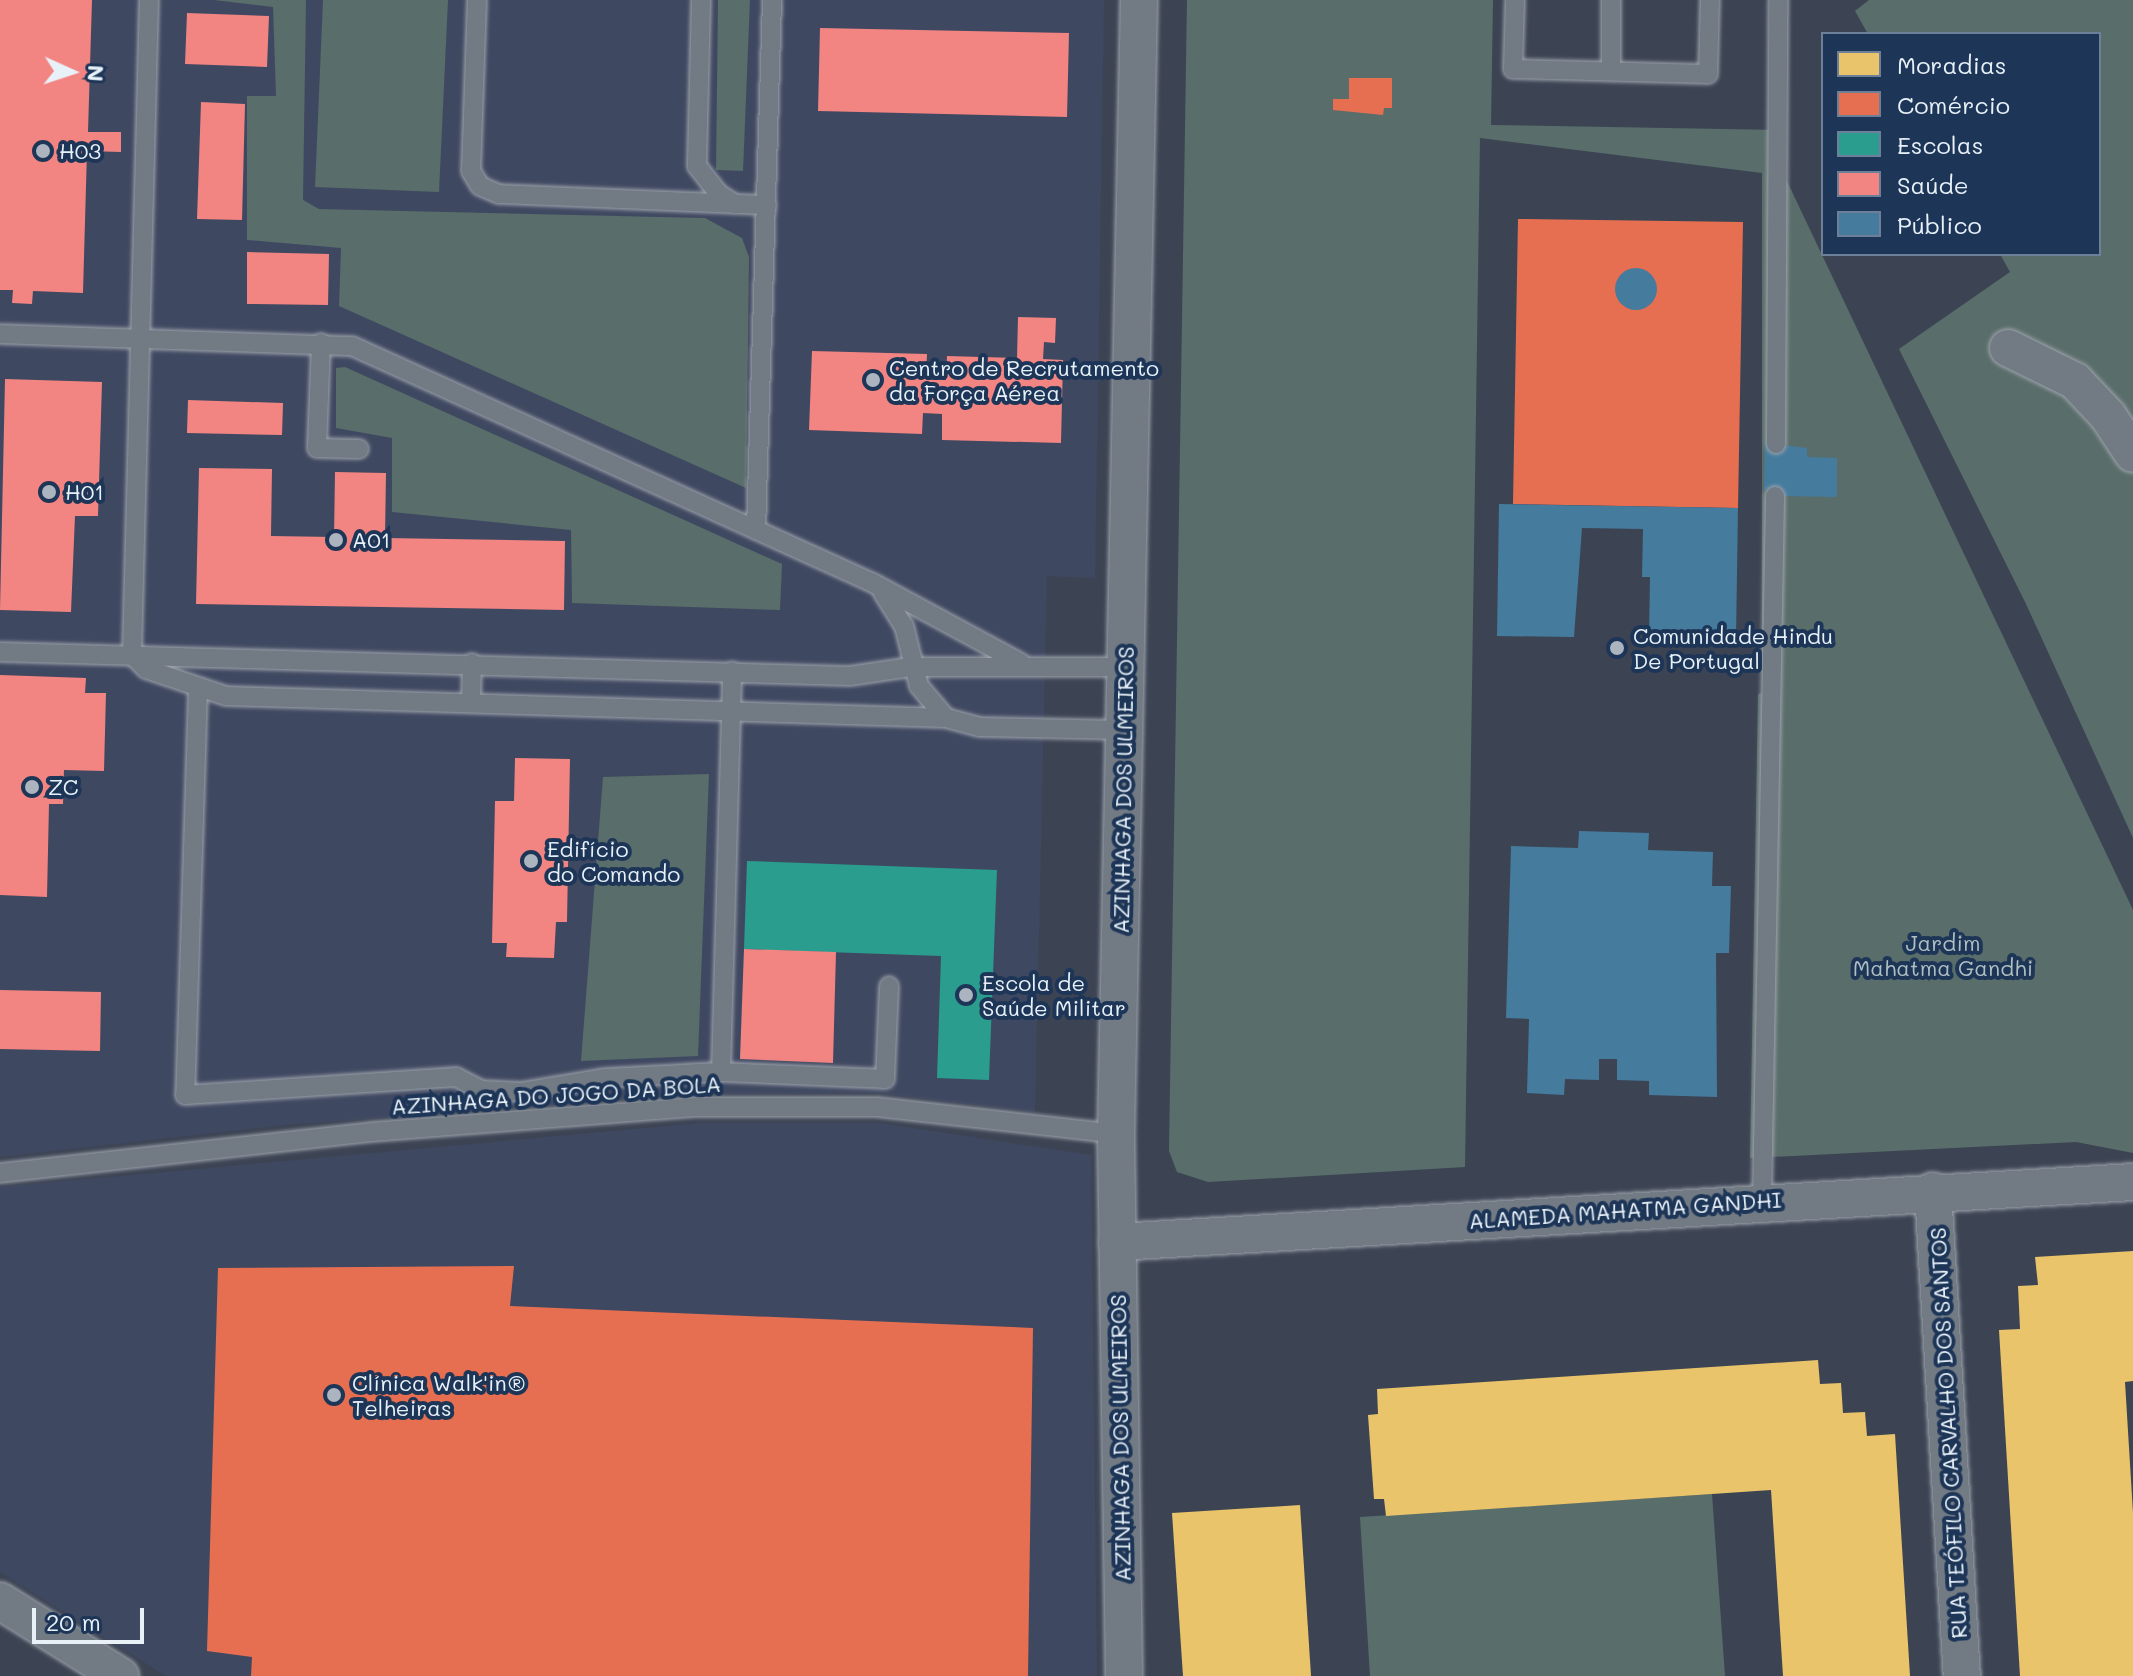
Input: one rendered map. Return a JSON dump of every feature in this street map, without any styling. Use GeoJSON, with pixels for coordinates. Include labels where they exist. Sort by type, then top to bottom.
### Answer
{"type":"FeatureCollection","features":[{"type":"Feature","properties":{"kind":"street","name":"AZINHAGA DOS ULMEIROS"},"geometry":{"type":"LineString","coordinates":[[1124,1676],[1116,1134],[1139,0]]}},
{"type":"Feature","properties":{"kind":"street"},"geometry":{"type":"LineString","coordinates":[[2008,348],[2075,381],[2108,416],[2133,454]]}},
{"type":"Feature","properties":{"kind":"street","name":"ALAMEDA MAHATMA GANDHI"},"geometry":{"type":"LineString","coordinates":[[1117,1242],[1762,1201],[2133,1182]]}},
{"type":"Feature","properties":{"kind":"street","name":"RUA TEÓFILO CARVALHO DOS SANTOS"},"geometry":{"type":"LineString","coordinates":[[1933,1191],[1962,1676]]}},
{"type":"Feature","properties":{"kind":"street"},"geometry":{"type":"LineString","coordinates":[[0,1601],[120,1676]]}},
{"type":"Feature","properties":{"kind":"lane"},"geometry":{"type":"LineString","coordinates":[[149,0],[132,655],[146,669],[198,690],[226,696],[946,718],[979,727],[1124,730]]}},
{"type":"Feature","properties":{"kind":"lane"},"geometry":{"type":"LineString","coordinates":[[477,0],[471,171],[480,186],[499,194],[767,205]]}},
{"type":"Feature","properties":{"kind":"lane"},"geometry":{"type":"LineString","coordinates":[[701,0],[697,166],[719,194],[735,204]]}},
{"type":"Feature","properties":{"kind":"lane"},"geometry":{"type":"LineString","coordinates":[[756,530],[772,0]]}},
{"type":"Feature","properties":{"kind":"lane"},"geometry":{"type":"LineString","coordinates":[[1515,0],[1513,69],[1708,74],[1710,0]]}},
{"type":"Feature","properties":{"kind":"lane"},"geometry":{"type":"LineString","coordinates":[[1611,0],[1611,71]]}},
{"type":"Feature","properties":{"kind":"lane"},"geometry":{"type":"LineString","coordinates":[[1776,444],[1778,0]]}},
{"type":"Feature","properties":{"kind":"lane"},"geometry":{"type":"LineString","coordinates":[[0,334],[321,343],[372,353],[873,583],[1024,664]]}},
{"type":"Feature","properties":{"kind":"lane"},"geometry":{"type":"LineString","coordinates":[[321,343],[317,448],[359,449]]}},
{"type":"Feature","properties":{"kind":"lane"},"geometry":{"type":"LineString","coordinates":[[1762,1201],[1775,496]]}},
{"type":"Feature","properties":{"kind":"lane"},"geometry":{"type":"LineString","coordinates":[[873,583],[894,604],[904,626],[910,667],[919,686],[946,718]]}},
{"type":"Feature","properties":{"kind":"lane"},"geometry":{"type":"LineString","coordinates":[[0,652],[850,676],[910,667],[1024,664],[1126,667]]}},
{"type":"Feature","properties":{"kind":"lane"},"geometry":{"type":"LineString","coordinates":[[471,703],[472,663]]}},
{"type":"Feature","properties":{"kind":"lane"},"geometry":{"type":"LineString","coordinates":[[721,1072],[732,671]]}},
{"type":"Feature","properties":{"kind":"lane"},"geometry":{"type":"LineString","coordinates":[[198,690],[185,1095],[456,1077],[481,1090],[522,1092],[606,1078],[721,1072],[885,1079],[889,986]]}},
{"type":"Feature","properties":{"kind":"lane","name":"AZINHAGA DO JOGO DA BOLA"},"geometry":{"type":"LineString","coordinates":[[0,1173],[371,1132],[694,1107],[877,1107],[1116,1134]]}},
{"type":"Feature","properties":{"kind":"shaded area"},"geometry":{"type":"Polygon","coordinates":[[[0,0],[1104,0],[1095,578],[1047,576],[1035,1112],[877,1093],[699,1094],[285,1125],[0,1157],[0,0]]]}},
{"type":"Feature","properties":{"kind":"shaded area"},"geometry":{"type":"Polygon","coordinates":[[[701,1123],[880,1123],[1091,1155],[1097,1676],[166,1676],[0,1572],[0,1187],[701,1123]]]}},
{"type":"Feature","properties":{"kind":"green space"},"geometry":{"type":"Polygon","coordinates":[[[214,0],[306,0],[303,200],[319,209],[705,218],[742,238],[749,257],[746,488],[339,306],[341,248],[247,240],[247,96],[276,96],[273,7],[214,0]]]}},
{"type":"Feature","properties":{"kind":"green space"},"geometry":{"type":"Polygon","coordinates":[[[323,0],[448,0],[439,192],[315,187],[323,0]]]}},
{"type":"Feature","properties":{"kind":"green space"},"geometry":{"type":"Polygon","coordinates":[[[718,0],[750,0],[743,171],[716,170],[718,0]]]}},
{"type":"Feature","properties":{"kind":"green space","name":"Jardim Mahatma Gandhi"},"geometry":{"type":"Polygon","coordinates":[[[1187,0],[1493,0],[1491,125],[1785,130],[1785,177],[2133,910],[2133,1153],[2076,1142],[1750,1158],[1758,694],[1762,693],[1762,173],[1480,138],[1465,1167],[1208,1182],[1177,1172],[1169,1151],[1187,0]]]}},
{"type":"Feature","properties":{"kind":"green space"},"geometry":{"type":"Polygon","coordinates":[[[1869,0],[2133,0],[2133,838],[2026,604],[1899,349],[2010,272],[2001,256],[2101,256],[2101,32],[1867,32],[1855,11],[1869,0]]]}},
{"type":"Feature","properties":{"kind":"green space"},"geometry":{"type":"Polygon","coordinates":[[[345,367],[782,564],[780,610],[572,603],[571,530],[392,512],[392,438],[336,428],[336,368],[345,367]]]}},
{"type":"Feature","properties":{"kind":"green space"},"geometry":{"type":"Polygon","coordinates":[[[709,774],[698,1056],[581,1061],[603,777],[709,774]]]}},
{"type":"Feature","properties":{"kind":"green space"},"geometry":{"type":"Polygon","coordinates":[[[1712,1494],[1725,1676],[1370,1676],[1360,1517],[1712,1494]]]}},
{"type":"Feature","properties":{"kind":"building: Moradias"},"geometry":{"type":"Polygon","coordinates":[[[2133,1251],[2133,1381],[2125,1382],[2133,1513],[2133,1676],[2020,1676],[1999,1330],[2020,1329],[2018,1286],[2038,1285],[2035,1257],[2133,1251]]]}},
{"type":"Feature","properties":{"kind":"building: Moradias"},"geometry":{"type":"Polygon","coordinates":[[[1818,1360],[1820,1384],[1841,1383],[1843,1413],[1865,1412],[1867,1436],[1895,1434],[1910,1676],[1783,1676],[1771,1490],[1386,1516],[1384,1499],[1374,1499],[1368,1415],[1378,1414],[1377,1389],[1818,1360]]]}},
{"type":"Feature","properties":{"kind":"building: Moradias"},"geometry":{"type":"Polygon","coordinates":[[[1300,1505],[1311,1676],[1183,1676],[1172,1513],[1300,1505]]]}},
{"type":"Feature","properties":{"kind":"building: Comércio"},"geometry":{"type":"Polygon","coordinates":[[[1349,78],[1392,78],[1392,108],[1384,108],[1383,115],[1333,110],[1333,99],[1349,99],[1349,78]]]}},
{"type":"Feature","properties":{"kind":"building: Comércio"},"geometry":{"type":"Polygon","coordinates":[[[1518,219],[1743,222],[1738,508],[1513,504],[1518,219]]]}},
{"type":"Feature","properties":{"kind":"building: Comércio"},"geometry":{"type":"Polygon","coordinates":[[[514,1266],[510,1306],[1033,1328],[1028,1676],[251,1676],[252,1657],[207,1651],[218,1268],[514,1266]]]}},
{"type":"Feature","properties":{"kind":"building: Escolas","name":"Escola de Saúde Militar"},"geometry":{"type":"Polygon","coordinates":[[[747,861],[997,870],[989,1080],[937,1078],[941,956],[744,949],[747,861]]]}},
{"type":"Feature","properties":{"kind":"building: Saúde","name":"H03"},"geometry":{"type":"Polygon","coordinates":[[[0,0],[92,0],[88,132],[121,132],[121,152],[87,151],[83,293],[33,291],[32,304],[12,303],[13,290],[0,290],[0,0]]]}},
{"type":"Feature","properties":{"kind":"building: Saúde"},"geometry":{"type":"Polygon","coordinates":[[[187,13],[269,16],[267,67],[185,64],[187,13]]]}},
{"type":"Feature","properties":{"kind":"building: Saúde"},"geometry":{"type":"Polygon","coordinates":[[[820,28],[1069,33],[1067,117],[818,111],[820,28]]]}},
{"type":"Feature","properties":{"kind":"building: Saúde"},"geometry":{"type":"Polygon","coordinates":[[[201,102],[245,104],[242,220],[197,219],[201,102]]]}},
{"type":"Feature","properties":{"kind":"building: Saúde"},"geometry":{"type":"Polygon","coordinates":[[[247,252],[329,254],[328,305],[247,304],[247,252]]]}},
{"type":"Feature","properties":{"kind":"building: Saúde","name":"Centro de Recrutamento da Força Aérea"},"geometry":{"type":"Polygon","coordinates":[[[1018,317],[1056,318],[1055,343],[1044,342],[1043,359],[1063,360],[1061,443],[942,440],[942,414],[923,413],[922,434],[809,430],[812,351],[927,354],[926,380],[946,380],[947,356],[1017,358],[1018,317]]]}},
{"type":"Feature","properties":{"kind":"building: Saúde","name":"H01"},"geometry":{"type":"Polygon","coordinates":[[[5,379],[102,382],[98,516],[75,516],[71,612],[0,610],[5,379]]]}},
{"type":"Feature","properties":{"kind":"building: Saúde"},"geometry":{"type":"Polygon","coordinates":[[[188,400],[283,403],[282,435],[187,433],[188,400]]]}},
{"type":"Feature","properties":{"kind":"building: Saúde","name":"A01"},"geometry":{"type":"Polygon","coordinates":[[[199,468],[272,469],[271,536],[334,537],[335,472],[386,473],[385,538],[565,541],[564,610],[196,604],[199,468]]]}},
{"type":"Feature","properties":{"kind":"building: Saúde","name":"ZC"},"geometry":{"type":"Polygon","coordinates":[[[0,675],[86,678],[85,693],[106,693],[104,771],[64,770],[63,804],[49,804],[47,897],[0,895],[0,675]]]}},
{"type":"Feature","properties":{"kind":"building: Saúde","name":"Edifício do Comando"},"geometry":{"type":"Polygon","coordinates":[[[515,758],[570,759],[567,922],[556,922],[554,958],[506,957],[507,943],[492,943],[495,801],[514,801],[515,758]]]}},
{"type":"Feature","properties":{"kind":"building: Saúde"},"geometry":{"type":"Polygon","coordinates":[[[744,949],[836,952],[833,1063],[740,1059],[744,949]]]}},
{"type":"Feature","properties":{"kind":"building: Saúde"},"geometry":{"type":"Polygon","coordinates":[[[0,990],[101,992],[100,1051],[0,1049],[0,990]]]}},
{"type":"Feature","properties":{"kind":"building: Público"},"geometry":{"type":"Polygon","coordinates":[[[1636,268],[1651,274],[1657,289],[1651,304],[1636,310],[1621,304],[1615,289],[1621,274],[1636,268]]]}},
{"type":"Feature","properties":{"kind":"building: Público"},"geometry":{"type":"Polygon","coordinates":[[[1765,443],[1807,448],[1807,457],[1837,458],[1837,497],[1770,496],[1771,490],[1764,490],[1765,443]]]}},
{"type":"Feature","properties":{"kind":"building: Público"},"geometry":{"type":"Polygon","coordinates":[[[1499,504],[1738,508],[1736,639],[1649,637],[1650,577],[1642,577],[1643,529],[1582,528],[1574,637],[1497,636],[1499,504]]]}},
{"type":"Feature","properties":{"kind":"building: Público"},"geometry":{"type":"Polygon","coordinates":[[[1579,831],[1649,833],[1648,850],[1713,852],[1712,886],[1731,886],[1729,953],[1716,953],[1717,1097],[1649,1095],[1649,1081],[1617,1080],[1617,1059],[1599,1059],[1599,1080],[1565,1079],[1564,1095],[1527,1093],[1529,1019],[1506,1018],[1511,846],[1578,848],[1579,831]]]}},
{"type":"Feature","properties":{"kind":"place","name":"H03"},"geometry":{"type":"Point","coordinates":[43,151]}},
{"type":"Feature","properties":{"kind":"place","name":"Centro de Recrutamento da Força Aérea"},"geometry":{"type":"Point","coordinates":[873,380]}},
{"type":"Feature","properties":{"kind":"place","name":"H01"},"geometry":{"type":"Point","coordinates":[49,492]}},
{"type":"Feature","properties":{"kind":"place","name":"A01"},"geometry":{"type":"Point","coordinates":[336,540]}},
{"type":"Feature","properties":{"kind":"place","name":"Comunidade Hindu De Portugal"},"geometry":{"type":"Point","coordinates":[1617,648]}},
{"type":"Feature","properties":{"kind":"place","name":"ZC"},"geometry":{"type":"Point","coordinates":[32,787]}},
{"type":"Feature","properties":{"kind":"place","name":"Edifício do Comando"},"geometry":{"type":"Point","coordinates":[531,861]}},
{"type":"Feature","properties":{"kind":"place","name":"Escola de Saúde Militar"},"geometry":{"type":"Point","coordinates":[966,995]}},
{"type":"Feature","properties":{"kind":"place","name":"Clínica Walk'in® Telheiras"},"geometry":{"type":"Point","coordinates":[334,1395]}}]}
